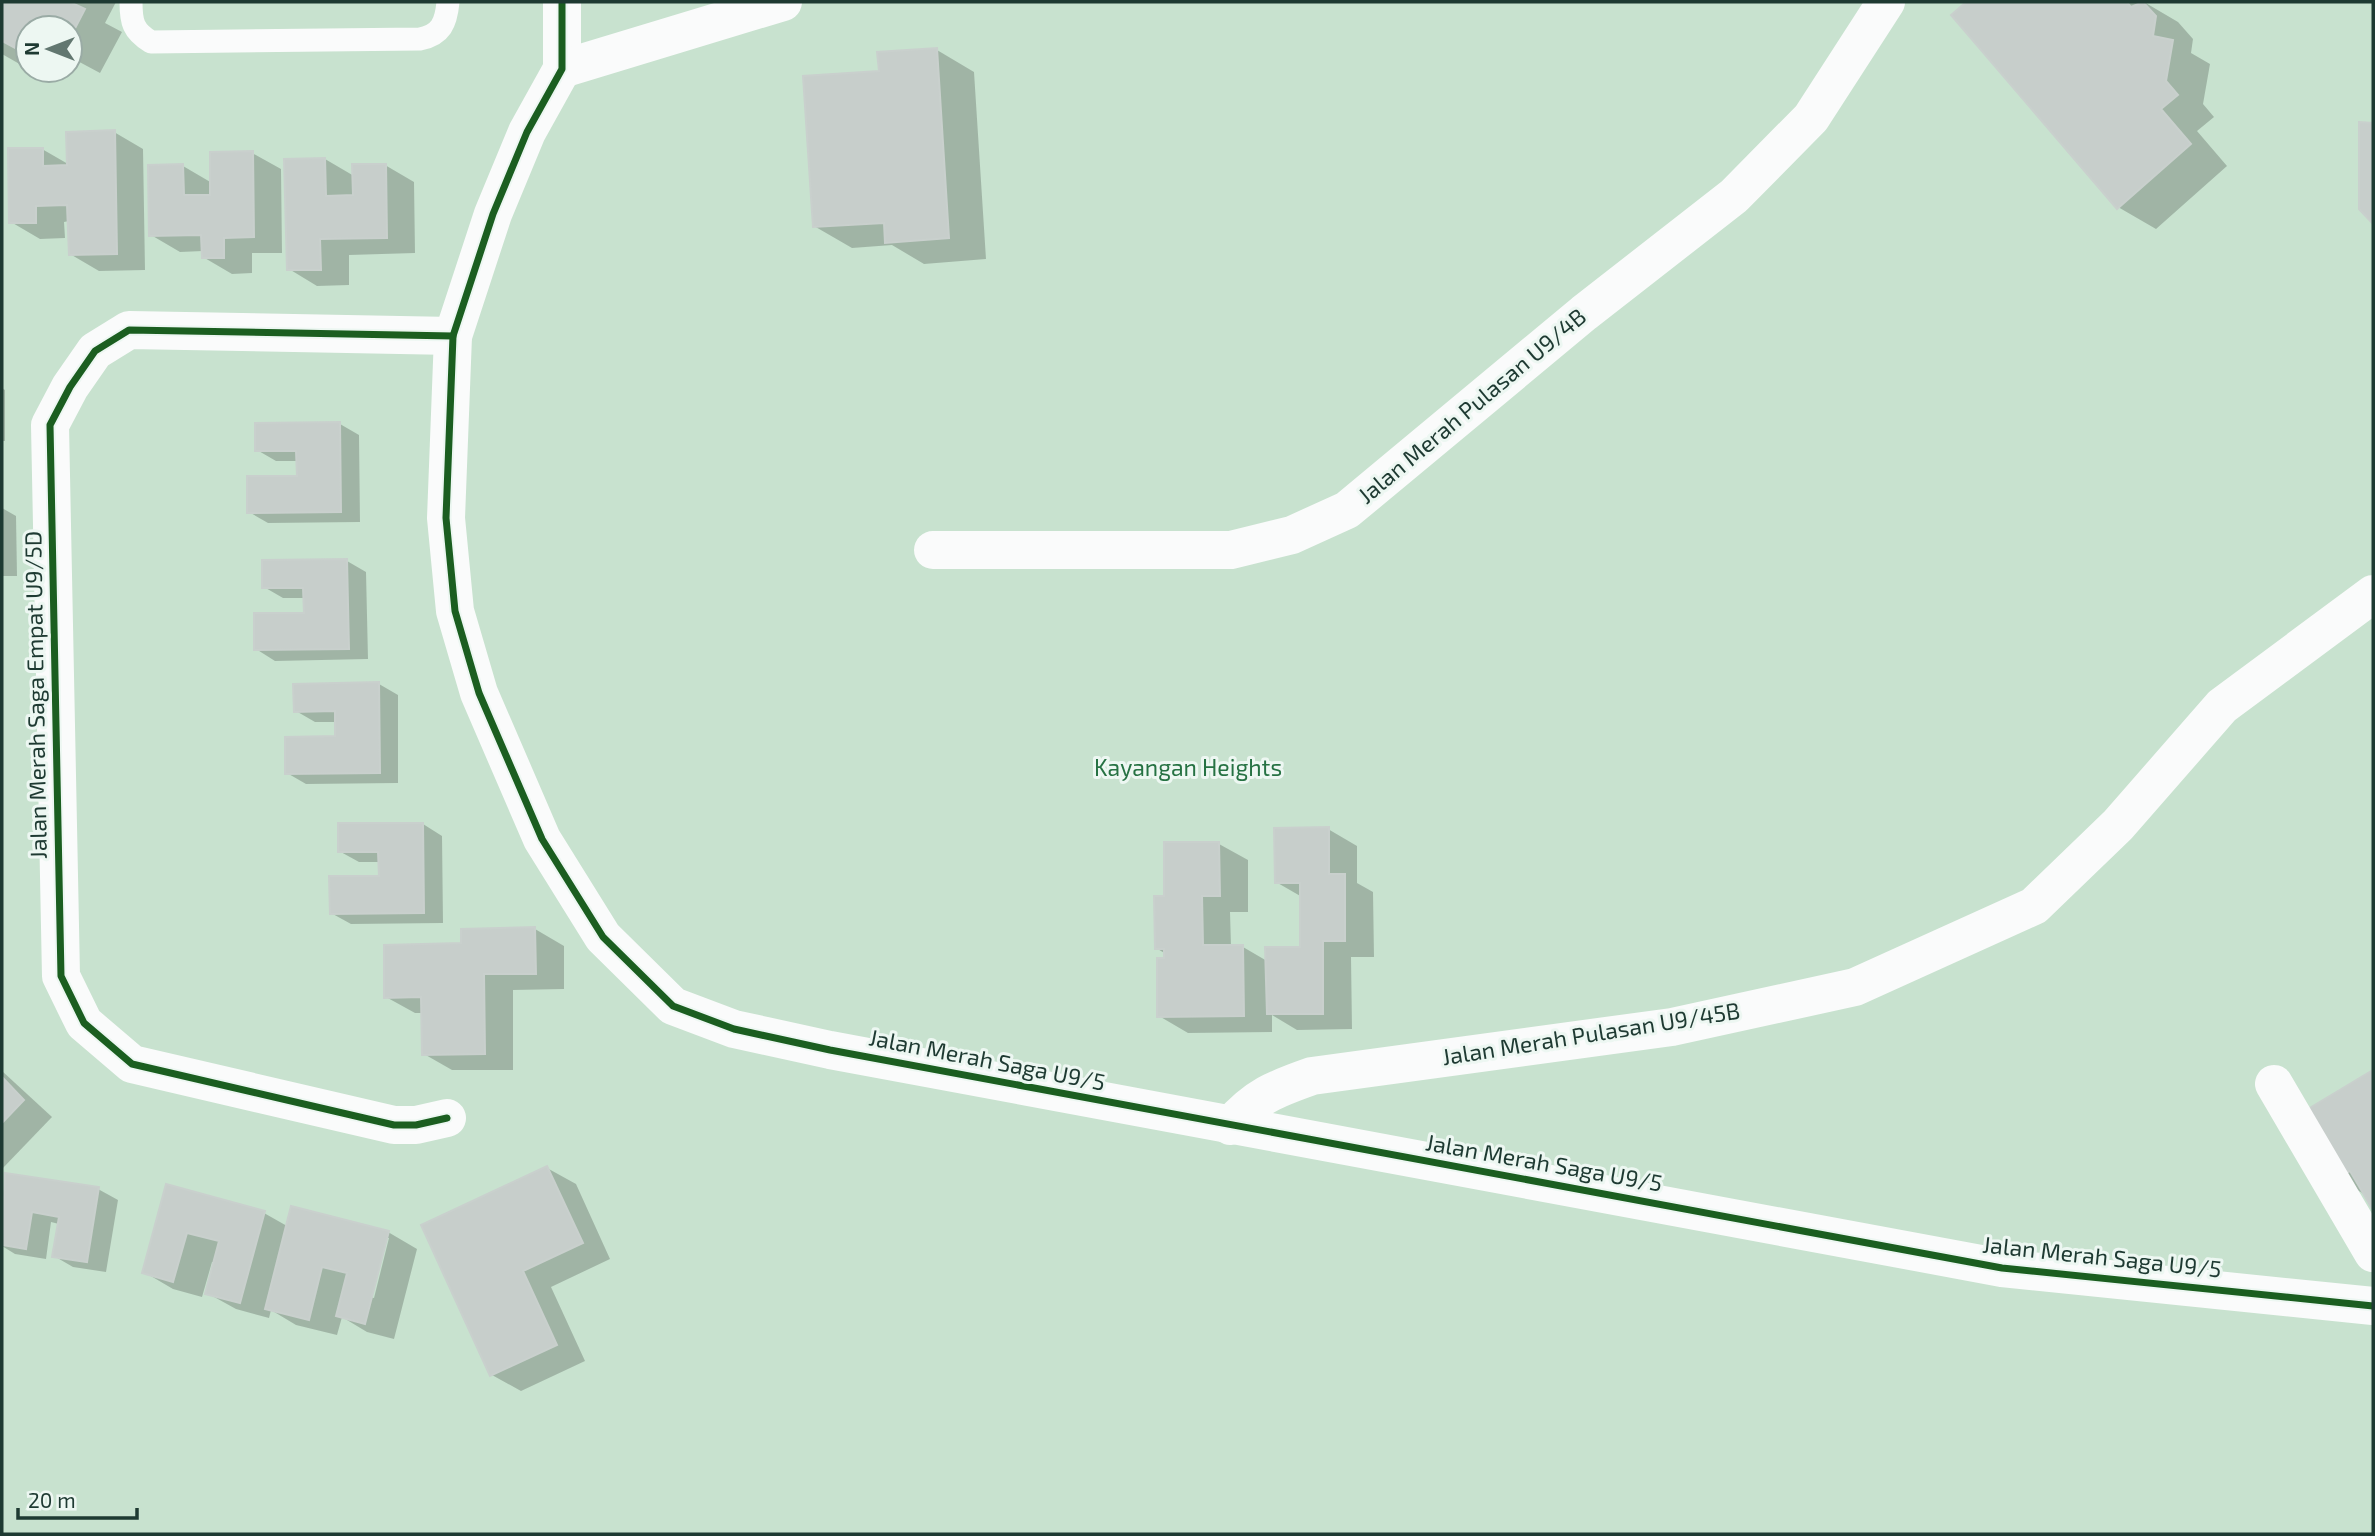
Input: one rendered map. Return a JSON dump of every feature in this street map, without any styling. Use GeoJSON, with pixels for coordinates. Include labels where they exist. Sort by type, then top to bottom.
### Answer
{"type":"FeatureCollection","features":[{"type":"Feature","properties":{"kind":"street","name":"Jalan Merah Saga U9/5"},"geometry":{"type":"LineString","coordinates":[[562,2],[562,69],[527,132],[493,214],[453,337],[446,518],[455,611],[479,693],[542,839],[603,937],[673,1006],[734,1029],[1230,1126],[2002,1268],[2373,1306]]}},
{"type":"Feature","properties":{"kind":"street"},"geometry":{"type":"LineString","coordinates":[[562,69],[783,2]]}},
{"type":"Feature","properties":{"kind":"street","name":"Jalan Merah Pulasan U9/4B"},"geometry":{"type":"LineString","coordinates":[[933,550],[1231,550],[1293,535],[1347,510],[1584,313],[1734,196],[1811,118],[1886,2]]}},
{"type":"Feature","properties":{"kind":"street","name":"Jalan Merah Saga Empat U9/5D"},"geometry":{"type":"LineString","coordinates":[[447,1118],[416,1125],[394,1125],[132,1064],[85,1023],[61,976],[50,425],[70,387],[95,351],[129,330],[453,337]]}},
{"type":"Feature","properties":{"kind":"street","name":"Jalan Merah Pulasan U9/45B"},"geometry":{"type":"LineString","coordinates":[[1230,1126],[1250,1102],[1273,1090],[1312,1076],[1672,1027],[1855,987],[2034,906],[2118,825],[2222,706],[2373,594]]}},
{"type":"Feature","properties":{"kind":"street"},"geometry":{"type":"LineString","coordinates":[[2274,1084],[2373,1253]]}},
{"type":"Feature","properties":{"kind":"lane"},"geometry":{"type":"LineString","coordinates":[[131,2],[131,22],[139,34],[151,42],[420,39],[433,36],[442,28],[448,2]]}},
{"type":"Feature","properties":{"kind":"green space","name":"Kayangan Heights"},"geometry":{"type":"Polygon","coordinates":[[[2,2],[2373,2],[2373,1534],[2,1534],[2,2]]]}},
{"type":"Feature","properties":{"kind":"building"},"geometry":{"type":"Polygon","coordinates":[[[2,2],[70,2],[85,9],[82,14],[14,14],[14,48],[2,41],[2,2]]]}},
{"type":"Feature","properties":{"kind":"building"},"geometry":{"type":"Polygon","coordinates":[[[1966,2],[2127,2],[2131,7],[2143,2],[2156,16],[2153,36],[2173,40],[2166,81],[2178,95],[2161,109],[2191,144],[2117,209],[1951,15],[1966,2]]]}},
{"type":"Feature","properties":{"kind":"building"},"geometry":{"type":"Polygon","coordinates":[[[937,48],[949,238],[885,243],[884,223],[813,227],[803,76],[879,71],[877,52],[937,48]]]}},
{"type":"Feature","properties":{"kind":"building"},"geometry":{"type":"Polygon","coordinates":[[[2359,122],[2373,123],[2373,224],[2359,209],[2359,122]]]}},
{"type":"Feature","properties":{"kind":"building"},"geometry":{"type":"Polygon","coordinates":[[[115,130],[117,254],[69,255],[67,205],[36,206],[36,223],[9,223],[8,148],[43,148],[43,166],[67,165],[66,132],[115,130]]]}},
{"type":"Feature","properties":{"kind":"building"},"geometry":{"type":"Polygon","coordinates":[[[253,151],[254,237],[224,238],[224,258],[202,258],[201,235],[149,236],[148,165],[183,164],[184,195],[210,195],[210,152],[253,151]]]}},
{"type":"Feature","properties":{"kind":"building"},"geometry":{"type":"Polygon","coordinates":[[[325,158],[326,196],[353,195],[352,164],[386,164],[387,238],[320,239],[321,270],[287,270],[284,159],[325,158]]]}},
{"type":"Feature","properties":{"kind":"building"},"geometry":{"type":"Polygon","coordinates":[[[340,422],[341,512],[247,513],[247,476],[297,476],[296,451],[255,451],[255,423],[340,422]]]}},
{"type":"Feature","properties":{"kind":"building"},"geometry":{"type":"Polygon","coordinates":[[[347,559],[349,649],[254,650],[254,613],[304,613],[303,588],[262,588],[262,560],[347,559]]]}},
{"type":"Feature","properties":{"kind":"building"},"geometry":{"type":"Polygon","coordinates":[[[379,682],[380,773],[285,774],[285,737],[335,736],[335,711],[294,712],[293,684],[379,682]]]}},
{"type":"Feature","properties":{"kind":"building"},"geometry":{"type":"Polygon","coordinates":[[[338,823],[423,823],[424,913],[330,914],[329,876],[379,876],[378,852],[338,852],[338,823]]]}},
{"type":"Feature","properties":{"kind":"building"},"geometry":{"type":"Polygon","coordinates":[[[1329,827],[1329,874],[1345,874],[1345,941],[1323,941],[1323,1014],[1267,1014],[1265,947],[1300,947],[1300,883],[1275,883],[1274,828],[1329,827]]]}},
{"type":"Feature","properties":{"kind":"building"},"geometry":{"type":"Polygon","coordinates":[[[1164,842],[1219,842],[1220,896],[1202,896],[1203,945],[1243,945],[1244,1016],[1157,1017],[1157,958],[1164,958],[1164,949],[1155,949],[1154,896],[1164,896],[1164,842]]]}},
{"type":"Feature","properties":{"kind":"building"},"geometry":{"type":"Polygon","coordinates":[[[535,927],[536,974],[484,974],[485,1054],[422,1055],[421,997],[384,998],[384,945],[461,943],[461,929],[535,927]]]}},
{"type":"Feature","properties":{"kind":"building"},"geometry":{"type":"Polygon","coordinates":[[[2373,1070],[2373,1210],[2350,1171],[2334,1179],[2298,1115],[2373,1070]]]}},
{"type":"Feature","properties":{"kind":"building"},"geometry":{"type":"Polygon","coordinates":[[[2,1077],[24,1100],[2,1123],[2,1077]]]}},
{"type":"Feature","properties":{"kind":"building"},"geometry":{"type":"Polygon","coordinates":[[[547,1166],[583,1243],[523,1271],[557,1345],[490,1376],[421,1225],[547,1166]]]}},
{"type":"Feature","properties":{"kind":"building"},"geometry":{"type":"Polygon","coordinates":[[[5,1173],[99,1187],[87,1262],[52,1257],[59,1217],[32,1212],[26,1249],[2,1245],[5,1173]]]}},
{"type":"Feature","properties":{"kind":"building"},"geometry":{"type":"Polygon","coordinates":[[[166,1184],[265,1211],[240,1303],[205,1294],[219,1241],[187,1233],[173,1282],[142,1273],[166,1184]]]}},
{"type":"Feature","properties":{"kind":"building"},"geometry":{"type":"Polygon","coordinates":[[[291,1206],[389,1231],[365,1324],[336,1316],[347,1273],[322,1267],[309,1320],[265,1309],[291,1206]]]}},
{"type":"Feature","properties":{"kind":"cycle path"},"geometry":{"type":"LineString","coordinates":[[562,2],[562,69],[527,132],[493,214],[453,336],[446,518],[455,611],[479,693],[542,839],[603,937],[673,1006],[734,1029],[830,1050],[2002,1268],[2373,1306]]}},
{"type":"Feature","properties":{"kind":"cycle path"},"geometry":{"type":"LineString","coordinates":[[447,1118],[416,1125],[394,1125],[132,1064],[84,1023],[61,976],[50,425],[70,387],[95,351],[129,330],[453,336]]}}]}
